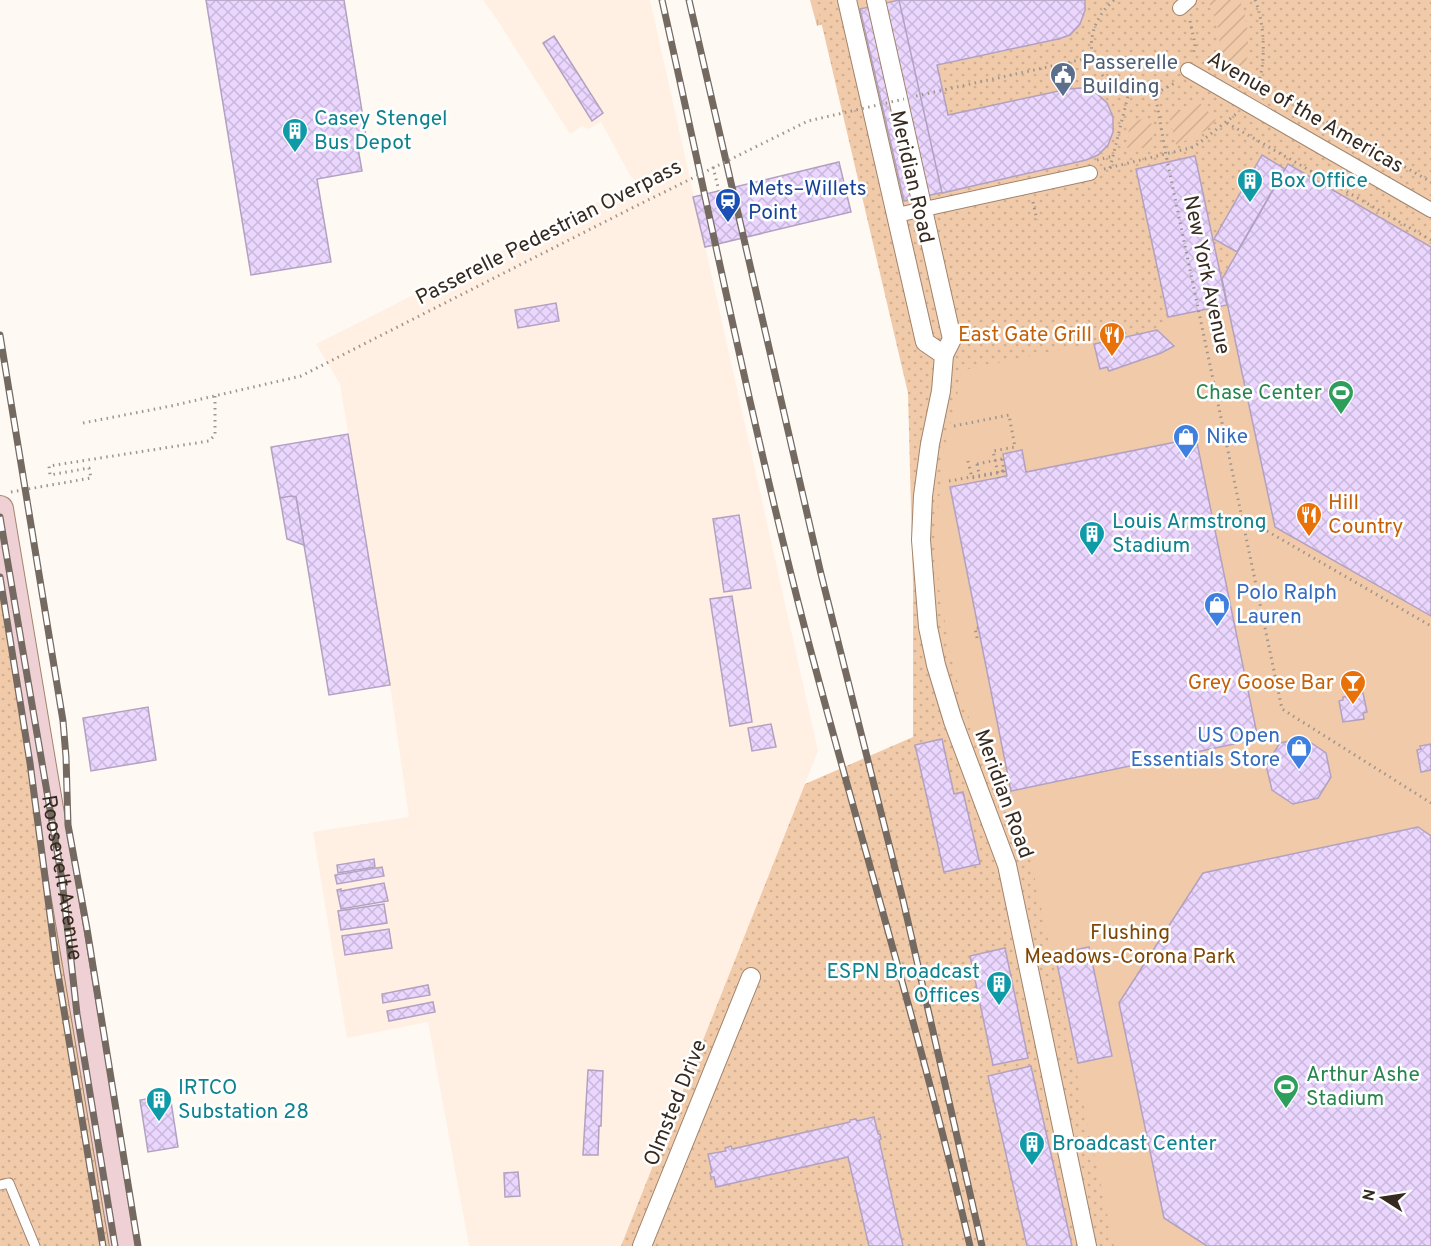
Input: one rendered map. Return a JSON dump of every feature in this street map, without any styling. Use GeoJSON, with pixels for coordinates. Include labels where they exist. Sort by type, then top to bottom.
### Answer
{"type":"FeatureCollection","features":[{"type":"Feature","properties":{"kind":"main road","name":"Roosevelt Avenue"},"geometry":{"type":"LineString","coordinates":[[2,501],[123,1246]]}},
{"type":"Feature","properties":{"kind":"street","name":"Meridian Road"},"geometry":{"type":"LineString","coordinates":[[847,0],[925,342],[944,355]]}},
{"type":"Feature","properties":{"kind":"street","name":"Meridian Road"},"geometry":{"type":"LineString","coordinates":[[876,0],[952,339],[944,355],[941,391],[922,496],[921,540],[928,627],[952,721],[1007,865],[1087,1246]]}},
{"type":"Feature","properties":{"kind":"street","name":"Avenue of the Americas"},"geometry":{"type":"LineString","coordinates":[[1188,70],[1431,210]]}},
{"type":"Feature","properties":{"kind":"street"},"geometry":{"type":"LineString","coordinates":[[897,215],[1094,172]]}},
{"type":"Feature","properties":{"kind":"street","name":"Olmsted Drive"},"geometry":{"type":"LineString","coordinates":[[642,1246],[751,976]]}},
{"type":"Feature","properties":{"kind":"lane"},"geometry":{"type":"LineString","coordinates":[[0,1185],[9,1183],[34,1246]]}},
{"type":"Feature","properties":{"kind":"path"},"geometry":{"type":"LineString","coordinates":[[1114,0],[1100,16],[1092,34],[1093,57],[1104,79],[1116,87],[1135,94],[1155,93],[1168,88],[1188,70],[1195,44],[1184,4]]}},
{"type":"Feature","properties":{"kind":"path"},"geometry":{"type":"LineString","coordinates":[[1094,172],[1194,147],[1248,104],[1259,83],[1263,37],[1255,0]]}},
{"type":"Feature","properties":{"kind":"path","name":"Passerelle Pedestrian Overpass"},"geometry":{"type":"LineString","coordinates":[[83,423],[171,406],[301,376],[808,121],[1093,57]]}},
{"type":"Feature","properties":{"kind":"path"},"geometry":{"type":"LineString","coordinates":[[1259,83],[1431,182]]}},
{"type":"Feature","properties":{"kind":"path"},"geometry":{"type":"LineString","coordinates":[[1110,168],[1129,92]]}},
{"type":"Feature","properties":{"kind":"path","name":"New York Avenue"},"geometry":{"type":"LineString","coordinates":[[1155,93],[1282,709],[1431,803]]}},
{"type":"Feature","properties":{"kind":"path"},"geometry":{"type":"LineString","coordinates":[[1227,123],[1431,240]]}},
{"type":"Feature","properties":{"kind":"path"},"geometry":{"type":"LineString","coordinates":[[713,167],[719,191]]}},
{"type":"Feature","properties":{"kind":"path"},"geometry":{"type":"LineString","coordinates":[[1034,207],[1037,220]]}},
{"type":"Feature","properties":{"kind":"path"},"geometry":{"type":"LineString","coordinates":[[2,501],[91,478],[89,468],[50,475],[49,466],[209,441],[215,435],[215,396]]}},
{"type":"Feature","properties":{"kind":"path"},"geometry":{"type":"LineString","coordinates":[[954,426],[1009,415],[1015,447],[993,451],[998,475],[972,478],[968,461]]}},
{"type":"Feature","properties":{"kind":"path"},"geometry":{"type":"LineString","coordinates":[[1002,459],[1004,471],[1005,476],[1003,470],[979,474],[977,464],[1002,459]]}},
{"type":"Feature","properties":{"kind":"path"},"geometry":{"type":"LineString","coordinates":[[944,482],[1004,471]]}},
{"type":"Feature","properties":{"kind":"path"},"geometry":{"type":"LineString","coordinates":[[1241,516],[1431,626]]}},
{"type":"Feature","properties":{"kind":"path"},"geometry":{"type":"LineString","coordinates":[[977,638],[975,628],[978,628]]}},
{"type":"Feature","properties":{"kind":"shaded area"},"geometry":{"type":"Polygon","coordinates":[[[483,0],[650,0],[818,751],[621,1246],[469,1246],[428,1022],[347,1038],[313,832],[409,817],[390,685],[340,384],[316,344],[638,182],[631,177],[601,122],[588,129],[582,126],[570,134],[483,0]]]}},
{"type":"Feature","properties":{"kind":"green space"},"geometry":{"type":"Polygon","coordinates":[[[810,0],[818,0],[823,24],[817,26],[810,0]]]}},
{"type":"Feature","properties":{"kind":"green space","name":"Flushing Meadows-Corona Park"},"geometry":{"type":"Polygon","coordinates":[[[816,0],[1431,0],[1431,1246],[621,1246],[805,784],[913,737],[913,585],[908,393],[816,0]]]}},
{"type":"Feature","properties":{"kind":"green space"},"geometry":{"type":"Polygon","coordinates":[[[1208,0],[1239,0],[1243,8],[1248,34],[1246,69],[1219,63],[1218,30],[1208,0]]]}},
{"type":"Feature","properties":{"kind":"green space"},"geometry":{"type":"Polygon","coordinates":[[[1197,100],[1216,120],[1205,131],[1176,145],[1169,115],[1189,107],[1197,100]]]}},
{"type":"Feature","properties":{"kind":"green space"},"geometry":{"type":"Polygon","coordinates":[[[1130,119],[1151,120],[1153,148],[1127,148],[1130,119]]]}},
{"type":"Feature","properties":{"kind":"green space"},"geometry":{"type":"Polygon","coordinates":[[[1288,164],[1431,247],[1431,1246],[1114,1246],[1029,851],[1013,823],[962,701],[950,651],[939,588],[936,530],[944,450],[963,370],[1157,330],[1168,317],[1227,305],[1222,279],[1288,164]]]}},
{"type":"Feature","properties":{"kind":"green space"},"geometry":{"type":"Polygon","coordinates":[[[0,509],[123,1246],[0,1246],[0,509]]]}},
{"type":"Feature","properties":{"kind":"building","name":"Casey Stengel Bus Depot"},"geometry":{"type":"Polygon","coordinates":[[[206,0],[344,0],[366,136],[356,137],[362,171],[317,179],[331,262],[251,275],[206,0]]]}},
{"type":"Feature","properties":{"kind":"building","name":"Passerelle Building"},"geometry":{"type":"Polygon","coordinates":[[[899,0],[1085,0],[1085,10],[1080,24],[1070,35],[937,65],[948,115],[1068,89],[1081,88],[1096,93],[1107,103],[1113,117],[1113,132],[1108,145],[1098,155],[1086,160],[942,193],[899,0]]]}},
{"type":"Feature","properties":{"kind":"building"},"geometry":{"type":"Polygon","coordinates":[[[908,0],[953,190],[904,201],[860,9],[908,0]]]}},
{"type":"Feature","properties":{"kind":"building"},"geometry":{"type":"Polygon","coordinates":[[[554,36],[603,113],[592,121],[543,43],[554,36]]]}},
{"type":"Feature","properties":{"kind":"building","name":"Box Office"},"geometry":{"type":"Polygon","coordinates":[[[1262,155],[1285,169],[1237,252],[1214,239],[1262,155]]]}},
{"type":"Feature","properties":{"kind":"building"},"geometry":{"type":"Polygon","coordinates":[[[1195,156],[1227,305],[1168,317],[1136,169],[1195,156]]]}},
{"type":"Feature","properties":{"kind":"building"},"geometry":{"type":"Polygon","coordinates":[[[839,162],[851,212],[705,247],[693,197],[839,162]]]}},
{"type":"Feature","properties":{"kind":"building","name":"Chase Center"},"geometry":{"type":"Polygon","coordinates":[[[1288,164],[1431,247],[1431,616],[1275,527],[1222,279],[1288,164]]]}},
{"type":"Feature","properties":{"kind":"building"},"geometry":{"type":"Polygon","coordinates":[[[556,303],[559,321],[518,328],[515,310],[556,303]]]}},
{"type":"Feature","properties":{"kind":"building"},"geometry":{"type":"Polygon","coordinates":[[[1157,330],[1174,346],[1161,353],[1109,371],[1107,367],[1100,369],[1094,344],[1157,330]]]}},
{"type":"Feature","properties":{"kind":"building"},"geometry":{"type":"Polygon","coordinates":[[[348,434],[390,685],[329,695],[296,497],[280,498],[271,447],[348,434]]]}},
{"type":"Feature","properties":{"kind":"building","name":"Louis Armstrong Stadium"},"geometry":{"type":"Polygon","coordinates":[[[1196,438],[1258,739],[1011,791],[950,487],[1007,476],[1003,454],[1022,450],[1026,472],[1196,438]]]}},
{"type":"Feature","properties":{"kind":"building"},"geometry":{"type":"Polygon","coordinates":[[[296,497],[304,545],[287,539],[280,498],[296,497]]]}},
{"type":"Feature","properties":{"kind":"building"},"geometry":{"type":"Polygon","coordinates":[[[739,515],[751,588],[724,592],[713,519],[739,515]]]}},
{"type":"Feature","properties":{"kind":"building"},"geometry":{"type":"Polygon","coordinates":[[[732,596],[752,722],[730,726],[710,599],[732,596]]]}},
{"type":"Feature","properties":{"kind":"building","name":"Grey Goose Bar"},"geometry":{"type":"Polygon","coordinates":[[[1363,693],[1367,712],[1363,713],[1364,719],[1343,722],[1339,701],[1343,700],[1343,697],[1363,693]]]}},
{"type":"Feature","properties":{"kind":"building"},"geometry":{"type":"Polygon","coordinates":[[[148,707],[156,760],[91,771],[83,718],[148,707]]]}},
{"type":"Feature","properties":{"kind":"building"},"geometry":{"type":"Polygon","coordinates":[[[771,724],[776,747],[752,751],[748,728],[771,724]]]}},
{"type":"Feature","properties":{"kind":"building","name":"US Open Essentials Store"},"geometry":{"type":"Polygon","coordinates":[[[1304,738],[1326,753],[1331,777],[1318,798],[1293,804],[1272,790],[1266,765],[1280,743],[1304,738]]]}},
{"type":"Feature","properties":{"kind":"building"},"geometry":{"type":"Polygon","coordinates":[[[942,739],[954,794],[963,792],[980,864],[944,872],[915,745],[942,739]]]}},
{"type":"Feature","properties":{"kind":"building"},"geometry":{"type":"Polygon","coordinates":[[[1431,744],[1431,770],[1421,772],[1417,750],[1421,749],[1420,746],[1431,744]]]}},
{"type":"Feature","properties":{"kind":"building","name":"Arthur Ashe Stadium"},"geometry":{"type":"Polygon","coordinates":[[[1418,827],[1431,836],[1431,1246],[1207,1246],[1164,1218],[1119,1003],[1203,873],[1418,827]]]}},
{"type":"Feature","properties":{"kind":"building"},"geometry":{"type":"Polygon","coordinates":[[[374,859],[375,867],[338,873],[337,865],[374,859]]]}},
{"type":"Feature","properties":{"kind":"building"},"geometry":{"type":"Polygon","coordinates":[[[382,867],[384,876],[337,884],[335,875],[382,867]]]}},
{"type":"Feature","properties":{"kind":"building"},"geometry":{"type":"Polygon","coordinates":[[[384,883],[388,901],[341,909],[337,890],[384,883]]]}},
{"type":"Feature","properties":{"kind":"building"},"geometry":{"type":"Polygon","coordinates":[[[384,904],[387,923],[341,930],[338,911],[384,904]]]}},
{"type":"Feature","properties":{"kind":"building"},"geometry":{"type":"Polygon","coordinates":[[[389,929],[392,948],[345,955],[342,936],[389,929]]]}},
{"type":"Feature","properties":{"kind":"building"},"geometry":{"type":"Polygon","coordinates":[[[1089,947],[1112,1056],[1078,1063],[1055,954],[1089,947]]]}},
{"type":"Feature","properties":{"kind":"building","name":"ESPN Broadcast Offices"},"geometry":{"type":"Polygon","coordinates":[[[1005,948],[1028,1058],[993,1065],[970,956],[1005,948]]]}},
{"type":"Feature","properties":{"kind":"building"},"geometry":{"type":"Polygon","coordinates":[[[428,985],[430,995],[383,1003],[382,994],[428,985]]]}},
{"type":"Feature","properties":{"kind":"building"},"geometry":{"type":"Polygon","coordinates":[[[433,1002],[435,1012],[389,1021],[387,1011],[433,1002]]]}},
{"type":"Feature","properties":{"kind":"building","name":"Broadcast Center"},"geometry":{"type":"Polygon","coordinates":[[[1031,1066],[1072,1246],[1027,1246],[988,1076],[1031,1066]]]}},
{"type":"Feature","properties":{"kind":"building"},"geometry":{"type":"Polygon","coordinates":[[[588,1070],[603,1071],[598,1155],[583,1155],[588,1070]]]}},
{"type":"Feature","properties":{"kind":"building","name":"IRTCO Substation 28"},"geometry":{"type":"Polygon","coordinates":[[[170,1095],[178,1147],[148,1152],[140,1100],[170,1095]]]}},
{"type":"Feature","properties":{"kind":"building"},"geometry":{"type":"Polygon","coordinates":[[[874,1117],[878,1134],[880,1134],[881,1139],[879,1140],[903,1246],[869,1246],[848,1157],[716,1187],[714,1177],[711,1177],[708,1154],[726,1151],[725,1148],[731,1146],[732,1149],[850,1122],[850,1120],[856,1119],[857,1121],[874,1117]]]}},
{"type":"Feature","properties":{"kind":"building"},"geometry":{"type":"Polygon","coordinates":[[[518,1172],[520,1196],[505,1197],[504,1173],[518,1172]]]}},
{"type":"Feature","properties":{"kind":"railway"},"geometry":{"type":"LineString","coordinates":[[662,0],[748,394],[785,551],[932,1091],[970,1246]]}},
{"type":"Feature","properties":{"kind":"railway"},"geometry":{"type":"LineString","coordinates":[[689,0],[821,574],[903,900],[982,1246]]}},
{"type":"Feature","properties":{"kind":"railway"},"geometry":{"type":"LineString","coordinates":[[0,335],[63,721],[68,825],[138,1246]]}},
{"type":"Feature","properties":{"kind":"railway"},"geometry":{"type":"LineString","coordinates":[[0,517],[62,880],[77,1014],[115,1246]]}},
{"type":"Feature","properties":{"kind":"railway"},"geometry":{"type":"LineString","coordinates":[[0,577],[30,763],[57,968],[103,1246]]}},
{"type":"Feature","properties":{"kind":"place","name":"Passerelle Building"},"geometry":{"type":"Point","coordinates":[1063,98]}},
{"type":"Feature","properties":{"kind":"place","name":"Casey Stengel Bus Depot"},"geometry":{"type":"Point","coordinates":[295,154]}},
{"type":"Feature","properties":{"kind":"place","name":"Box Office"},"geometry":{"type":"Point","coordinates":[1250,204]}},
{"type":"Feature","properties":{"kind":"place","name":"Mets–Willets Point"},"geometry":{"type":"Point","coordinates":[728,224]}},
{"type":"Feature","properties":{"kind":"place","name":"East Gate Grill"},"geometry":{"type":"Point","coordinates":[1112,358]}},
{"type":"Feature","properties":{"kind":"place","name":"Chase Center"},"geometry":{"type":"Point","coordinates":[1341,416]}},
{"type":"Feature","properties":{"kind":"place","name":"Nike"},"geometry":{"type":"Point","coordinates":[1186,460]}},
{"type":"Feature","properties":{"kind":"place","name":"Hill Country"},"geometry":{"type":"Point","coordinates":[1309,538]}},
{"type":"Feature","properties":{"kind":"place","name":"Louis Armstrong Stadium"},"geometry":{"type":"Point","coordinates":[1092,557]}},
{"type":"Feature","properties":{"kind":"place","name":"Polo Ralph Lauren"},"geometry":{"type":"Point","coordinates":[1217,628]}},
{"type":"Feature","properties":{"kind":"place","name":"Grey Goose Bar"},"geometry":{"type":"Point","coordinates":[1353,706]}},
{"type":"Feature","properties":{"kind":"place","name":"US Open Essentials Store"},"geometry":{"type":"Point","coordinates":[1299,771]}},
{"type":"Feature","properties":{"kind":"place","name":"ESPN Broadcast Offices"},"geometry":{"type":"Point","coordinates":[999,1007]}},
{"type":"Feature","properties":{"kind":"place","name":"Arthur Ashe Stadium"},"geometry":{"type":"Point","coordinates":[1286,1110]}},
{"type":"Feature","properties":{"kind":"place","name":"IRTCO Substation 28"},"geometry":{"type":"Point","coordinates":[159,1123]}},
{"type":"Feature","properties":{"kind":"place","name":"Broadcast Center"},"geometry":{"type":"Point","coordinates":[1032,1167]}}]}
